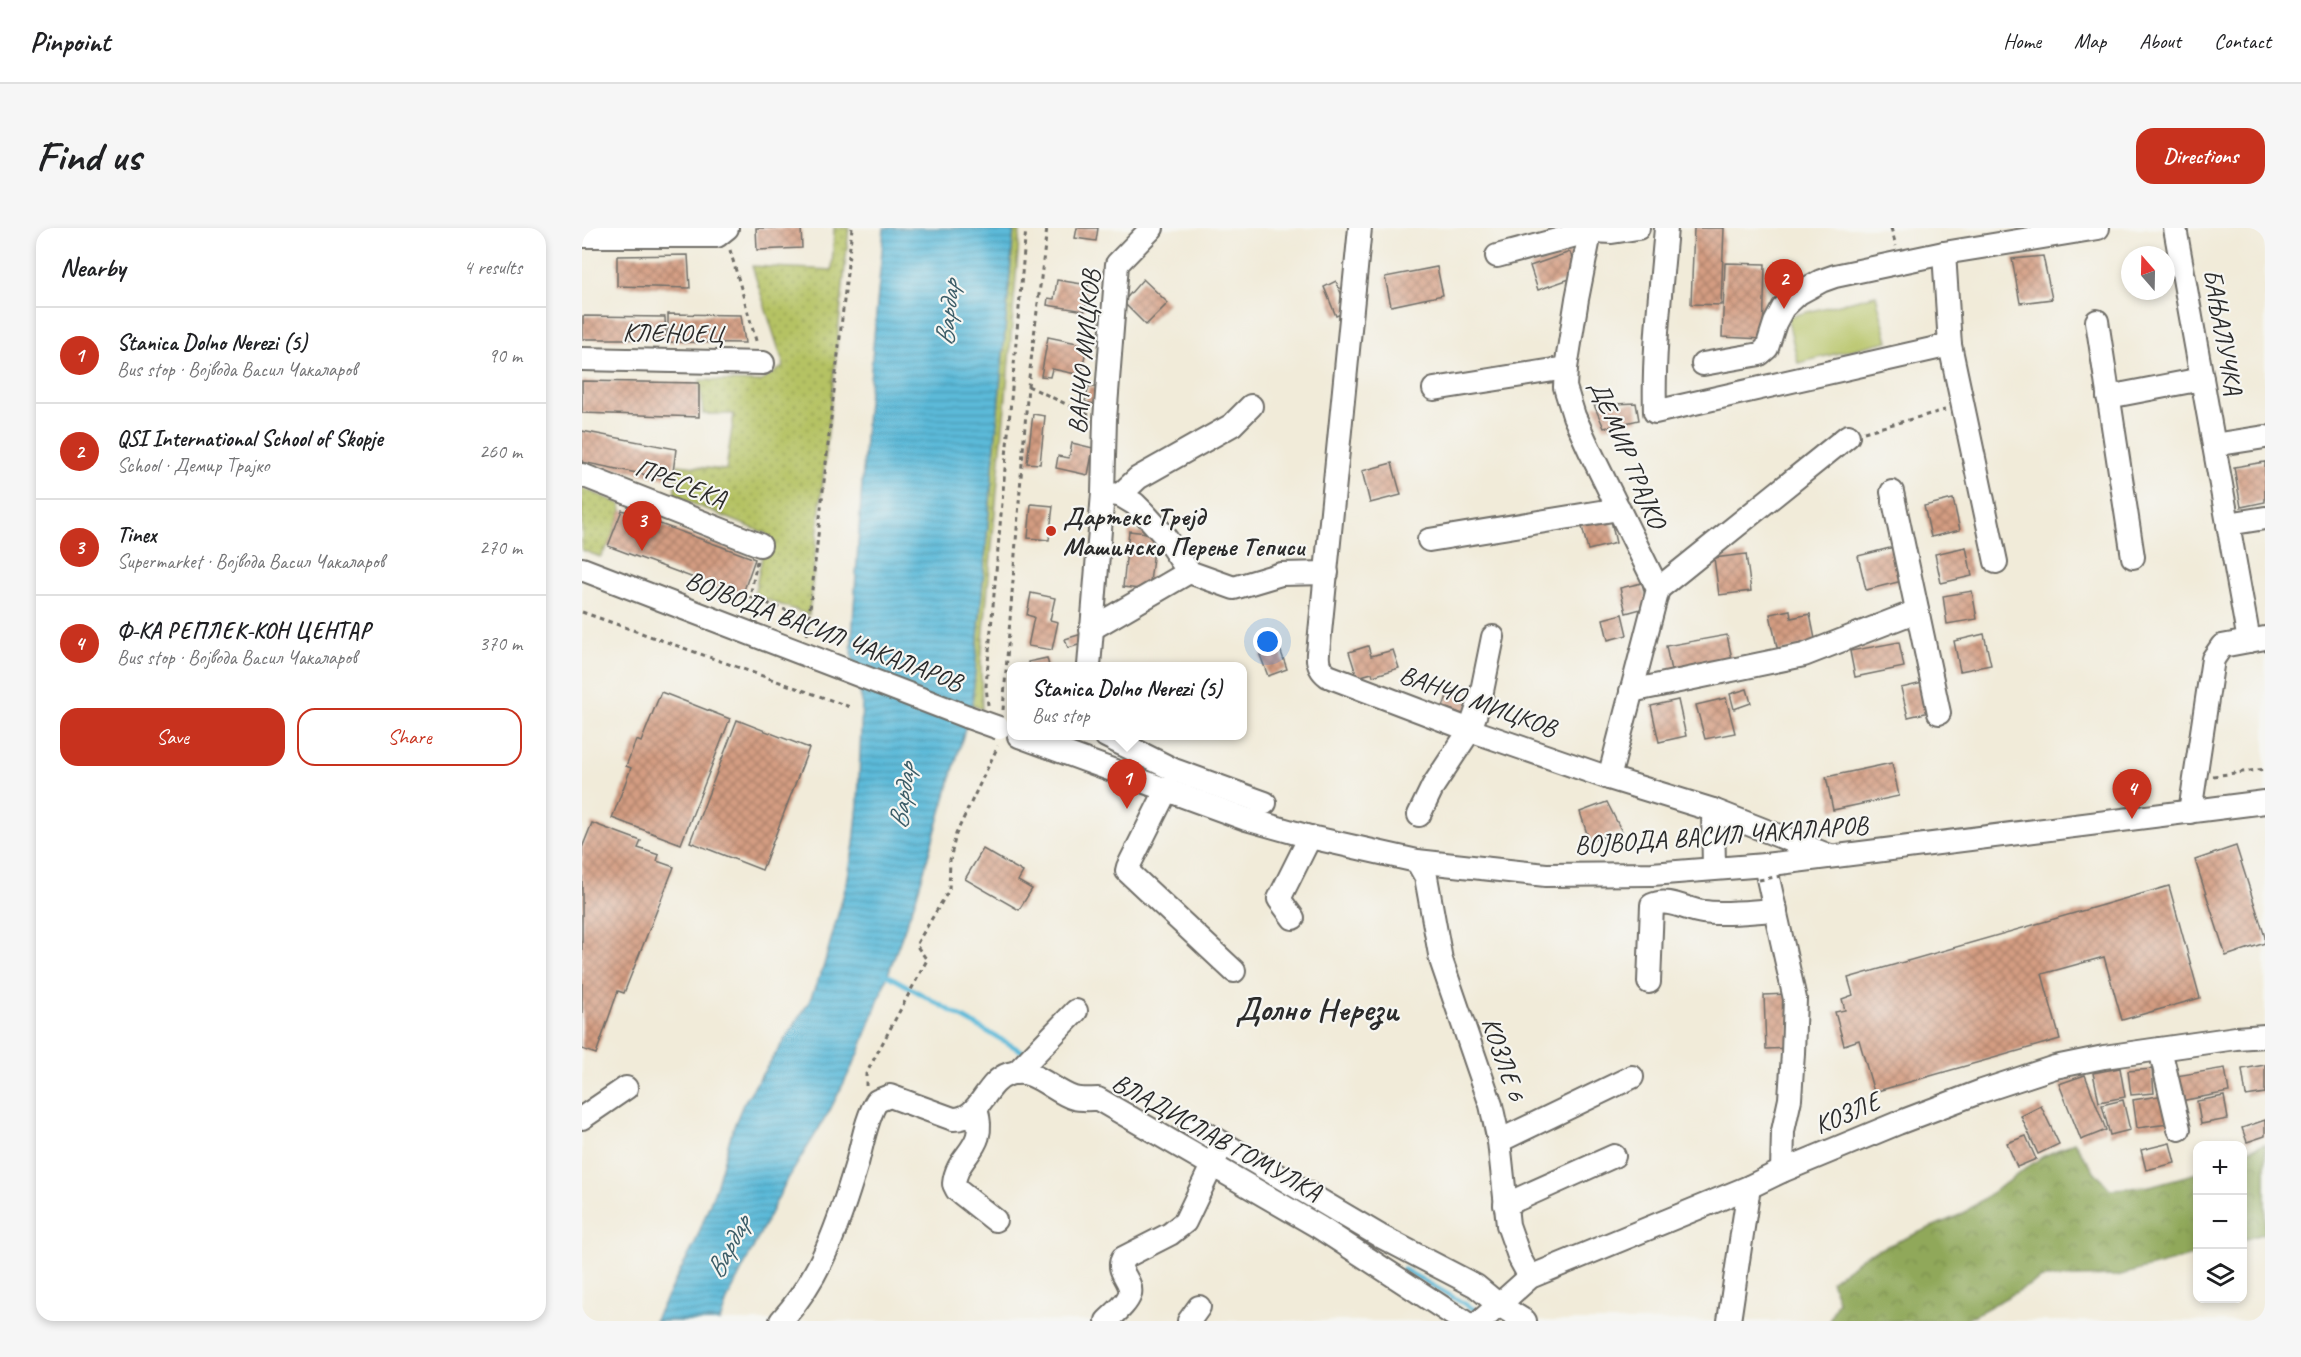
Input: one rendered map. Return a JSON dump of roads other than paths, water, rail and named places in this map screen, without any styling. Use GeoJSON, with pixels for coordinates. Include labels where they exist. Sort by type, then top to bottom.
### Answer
{"type":"FeatureCollection","features":[{"type":"Feature","properties":{"kind":"street","name":"ВАНЧО МИЦКОВ"},"geometry":{"type":"LineString","coordinates":[[1089,662],[1091,629],[1111,494],[1105,418],[1117,264],[1152,228]]}},
{"type":"Feature","properties":{"kind":"street","name":"ВАНЧО МИЦКОВ"},"geometry":{"type":"LineString","coordinates":[[1360,228],[1317,661],[1323,672],[1328,676],[1470,730],[1609,778],[1713,810],[1832,857]]}},
{"type":"Feature","properties":{"kind":"street"},"geometry":{"type":"LineString","coordinates":[[1497,256],[1591,229],[1612,232],[1638,228]]}},
{"type":"Feature","properties":{"kind":"street","name":"ДЕМИР ТРАЈКО"},"geometry":{"type":"LineString","coordinates":[[1666,228],[1654,391],[1655,412],[1950,345]]}},
{"type":"Feature","properties":{"kind":"street"},"geometry":{"type":"LineString","coordinates":[[1703,364],[1760,354],[1767,348],[1779,314],[1800,293],[1835,276],[1944,253],[2073,230],[2098,228]]}},
{"type":"Feature","properties":{"kind":"street","name":"БАЊАЛУЧКА"},"geometry":{"type":"LineString","coordinates":[[2175,228],[2228,524],[2257,639],[2222,646],[2213,659],[2190,812]]}},
{"type":"Feature","properties":{"kind":"street","name":"ДЕМИР ТРАЈКО"},"geometry":{"type":"LineString","coordinates":[[1591,229],[1576,299],[1565,387],[1571,408],[1590,451],[1658,589]]}},
{"type":"Feature","properties":{"kind":"street"},"geometry":{"type":"LineString","coordinates":[[582,236],[724,236]]}},
{"type":"Feature","properties":{"kind":"street"},"geometry":{"type":"LineString","coordinates":[[1944,253],[1950,345],[1996,562]]}},
{"type":"Feature","properties":{"kind":"street"},"geometry":{"type":"LineString","coordinates":[[2097,321],[2133,557]]}},
{"type":"Feature","properties":{"kind":"street","name":"КЛЕНОЕЦ"},"geometry":{"type":"LineString","coordinates":[[582,359],[763,363]]}},
{"type":"Feature","properties":{"kind":"street"},"geometry":{"type":"LineString","coordinates":[[1434,389],[1566,369]]}},
{"type":"Feature","properties":{"kind":"street"},"geometry":{"type":"LineString","coordinates":[[2108,397],[2202,379]]}},
{"type":"Feature","properties":{"kind":"street"},"geometry":{"type":"LineString","coordinates":[[1111,494],[1232,425],[1251,406]]}},
{"type":"Feature","properties":{"kind":"street"},"geometry":{"type":"LineString","coordinates":[[1609,778],[1658,589],[1848,436]]}},
{"type":"Feature","properties":{"kind":"street"},"geometry":{"type":"LineString","coordinates":[[2214,445],[2265,437]]}},
{"type":"Feature","properties":{"kind":"street","name":"ПРЕСЕКА"},"geometry":{"type":"LineString","coordinates":[[582,475],[760,545]]}},
{"type":"Feature","properties":{"kind":"street"},"geometry":{"type":"LineString","coordinates":[[1892,492],[1939,713]]}},
{"type":"Feature","properties":{"kind":"street"},"geometry":{"type":"LineString","coordinates":[[1111,494],[1135,504],[1145,514],[1163,534],[1189,572],[1234,588],[1281,574],[1327,573]]}},
{"type":"Feature","properties":{"kind":"street"},"geometry":{"type":"LineString","coordinates":[[1429,540],[1619,509]]}},
{"type":"Feature","properties":{"kind":"street"},"geometry":{"type":"LineString","coordinates":[[2228,524],[2265,518]]}},
{"type":"Feature","properties":{"kind":"street","name":"ВОЈВОДА ВАСИЛ ЧАКАЛАРОВ"},"geometry":{"type":"LineString","coordinates":[[582,569],[804,655],[1007,726]]}},
{"type":"Feature","properties":{"kind":"street"},"geometry":{"type":"LineString","coordinates":[[1091,629],[1189,572]]}},
{"type":"Feature","properties":{"kind":"street"},"geometry":{"type":"LineString","coordinates":[[1631,692],[1804,655],[1917,611]]}},
{"type":"Feature","properties":{"kind":"street"},"geometry":{"type":"LineString","coordinates":[[1419,815],[1433,786],[1470,730],[1480,701],[1493,637]]}},
{"type":"Feature","properties":{"kind":"street","name":"ВОЈВОДА ВАСИЛ ЧАКАЛАРОВ"},"geometry":{"type":"LineString","coordinates":[[1043,740],[1246,819],[1310,837],[1417,861],[1546,875],[1652,874],[1714,868],[1762,872],[1832,857],[2265,802]]}},
{"type":"Feature","properties":{"kind":"street"},"geometry":{"type":"LineString","coordinates":[[1116,740],[1174,770],[1265,802]]}},
{"type":"Feature","properties":{"kind":"street"},"geometry":{"type":"LineString","coordinates":[[1167,789],[1127,870],[1234,971]]}},
{"type":"Feature","properties":{"kind":"street"},"geometry":{"type":"LineString","coordinates":[[1713,810],[1714,868]]}},
{"type":"Feature","properties":{"kind":"street"},"geometry":{"type":"LineString","coordinates":[[1293,918],[1279,899],[1310,837]]}},
{"type":"Feature","properties":{"kind":"street","name":"КОЗЛЕ 6"},"geometry":{"type":"LineString","coordinates":[[1417,861],[1426,877],[1441,960],[1487,1092],[1499,1141],[1505,1205],[1513,1241],[1530,1277]]}},
{"type":"Feature","properties":{"kind":"street"},"geometry":{"type":"LineString","coordinates":[[1762,872],[1776,910],[1795,999],[1790,1100],[1783,1131],[1782,1171]]}},
{"type":"Feature","properties":{"kind":"street"},"geometry":{"type":"LineString","coordinates":[[1649,982],[1652,905],[1667,902],[1703,912],[1776,910]]}},
{"type":"Feature","properties":{"kind":"street"},"geometry":{"type":"LineString","coordinates":[[788,1319],[816,1273],[841,1216],[874,1105],[881,1098],[890,1096],[953,1119],[969,1117],[987,1091],[1001,1078],[1027,1061],[1076,1011]]}},
{"type":"Feature","properties":{"kind":"street","name":"КОЗЛЕ"},"geometry":{"type":"LineString","coordinates":[[1481,1321],[1530,1277],[1898,1123],[2013,1081],[2055,1067],[2160,1049],[2265,1036]]}},
{"type":"Feature","properties":{"kind":"street"},"geometry":{"type":"LineString","coordinates":[[2160,1049],[2179,1130]]}},
{"type":"Feature","properties":{"kind":"street","name":"ВЛАДИСЛАВ ГОМУЛКА"},"geometry":{"type":"LineString","coordinates":[[1027,1061],[1029,1074],[1075,1098],[1098,1099],[1210,1166],[1292,1211],[1463,1321]]}},
{"type":"Feature","properties":{"kind":"street"},"geometry":{"type":"LineString","coordinates":[[1499,1141],[1632,1077]]}},
{"type":"Feature","properties":{"kind":"street"},"geometry":{"type":"LineString","coordinates":[[582,1118],[626,1088]]}},
{"type":"Feature","properties":{"kind":"street"},"geometry":{"type":"LineString","coordinates":[[976,1108],[980,1121],[979,1138],[956,1174],[954,1185],[957,1190],[995,1220]]}},
{"type":"Feature","properties":{"kind":"street"},"geometry":{"type":"LineString","coordinates":[[1190,1124],[1380,1236],[1476,1286],[1525,1321]]}},
{"type":"Feature","properties":{"kind":"street"},"geometry":{"type":"LineString","coordinates":[[1107,1321],[1127,1301],[1130,1294],[1130,1287],[1120,1270],[1123,1258],[1170,1234],[1185,1222],[1210,1166],[1223,1144]]}},
{"type":"Feature","properties":{"kind":"street"},"geometry":{"type":"LineString","coordinates":[[1505,1205],[1614,1156]]}},
{"type":"Feature","properties":{"kind":"street"},"geometry":{"type":"LineString","coordinates":[[1729,1321],[1749,1187]]}},
{"type":"Feature","properties":{"kind":"street"},"geometry":{"type":"LineString","coordinates":[[1367,1259],[1380,1236]]}},
{"type":"Feature","properties":{"kind":"water","name":"Вардар"},"geometry":{"type":"Polygon","coordinates":[[[884,228],[1014,228],[972,705],[917,895],[859,1053],[829,1112],[786,1182],[728,1298],[720,1321],[654,1321],[695,1243],[743,1104],[809,1002],[824,965],[847,882],[858,804],[862,702],[851,653],[866,423],[884,228]]]}},
{"type":"Feature","properties":{"kind":"waterway"},"geometry":{"type":"LineString","coordinates":[[884,973],[1025,1053]]}},
{"type":"Feature","properties":{"kind":"waterway"},"geometry":{"type":"LineString","coordinates":[[1038,1060],[1091,1091]]}},
{"type":"Feature","properties":{"kind":"waterway"},"geometry":{"type":"LineString","coordinates":[[1403,1269],[1479,1312]]}},
{"type":"Feature","properties":{"kind":"place","name":"QSI International School of Skopje"},"geometry":{"type":"Point","coordinates":[1784,309]}},
{"type":"Feature","properties":{"kind":"place","name":"Дартекс Трејд Машинско Перење Теписи"},"geometry":{"type":"Point","coordinates":[1051,531]}},
{"type":"Feature","properties":{"kind":"place","name":"Tinex"},"geometry":{"type":"Point","coordinates":[642,551]}},
{"type":"Feature","properties":{"kind":"place","name":"Stanica Dolno Nerezi (5)"},"geometry":{"type":"Point","coordinates":[1127,809]}},
{"type":"Feature","properties":{"kind":"place","name":"Ф-КА РЕПЛЕК-КОН ЦЕНТАР"},"geometry":{"type":"Point","coordinates":[2132,819]}},
{"type":"Feature","properties":{"kind":"district","name":"Долно Нерези"},"geometry":{"type":"Point","coordinates":[1317,1009]}}]}
